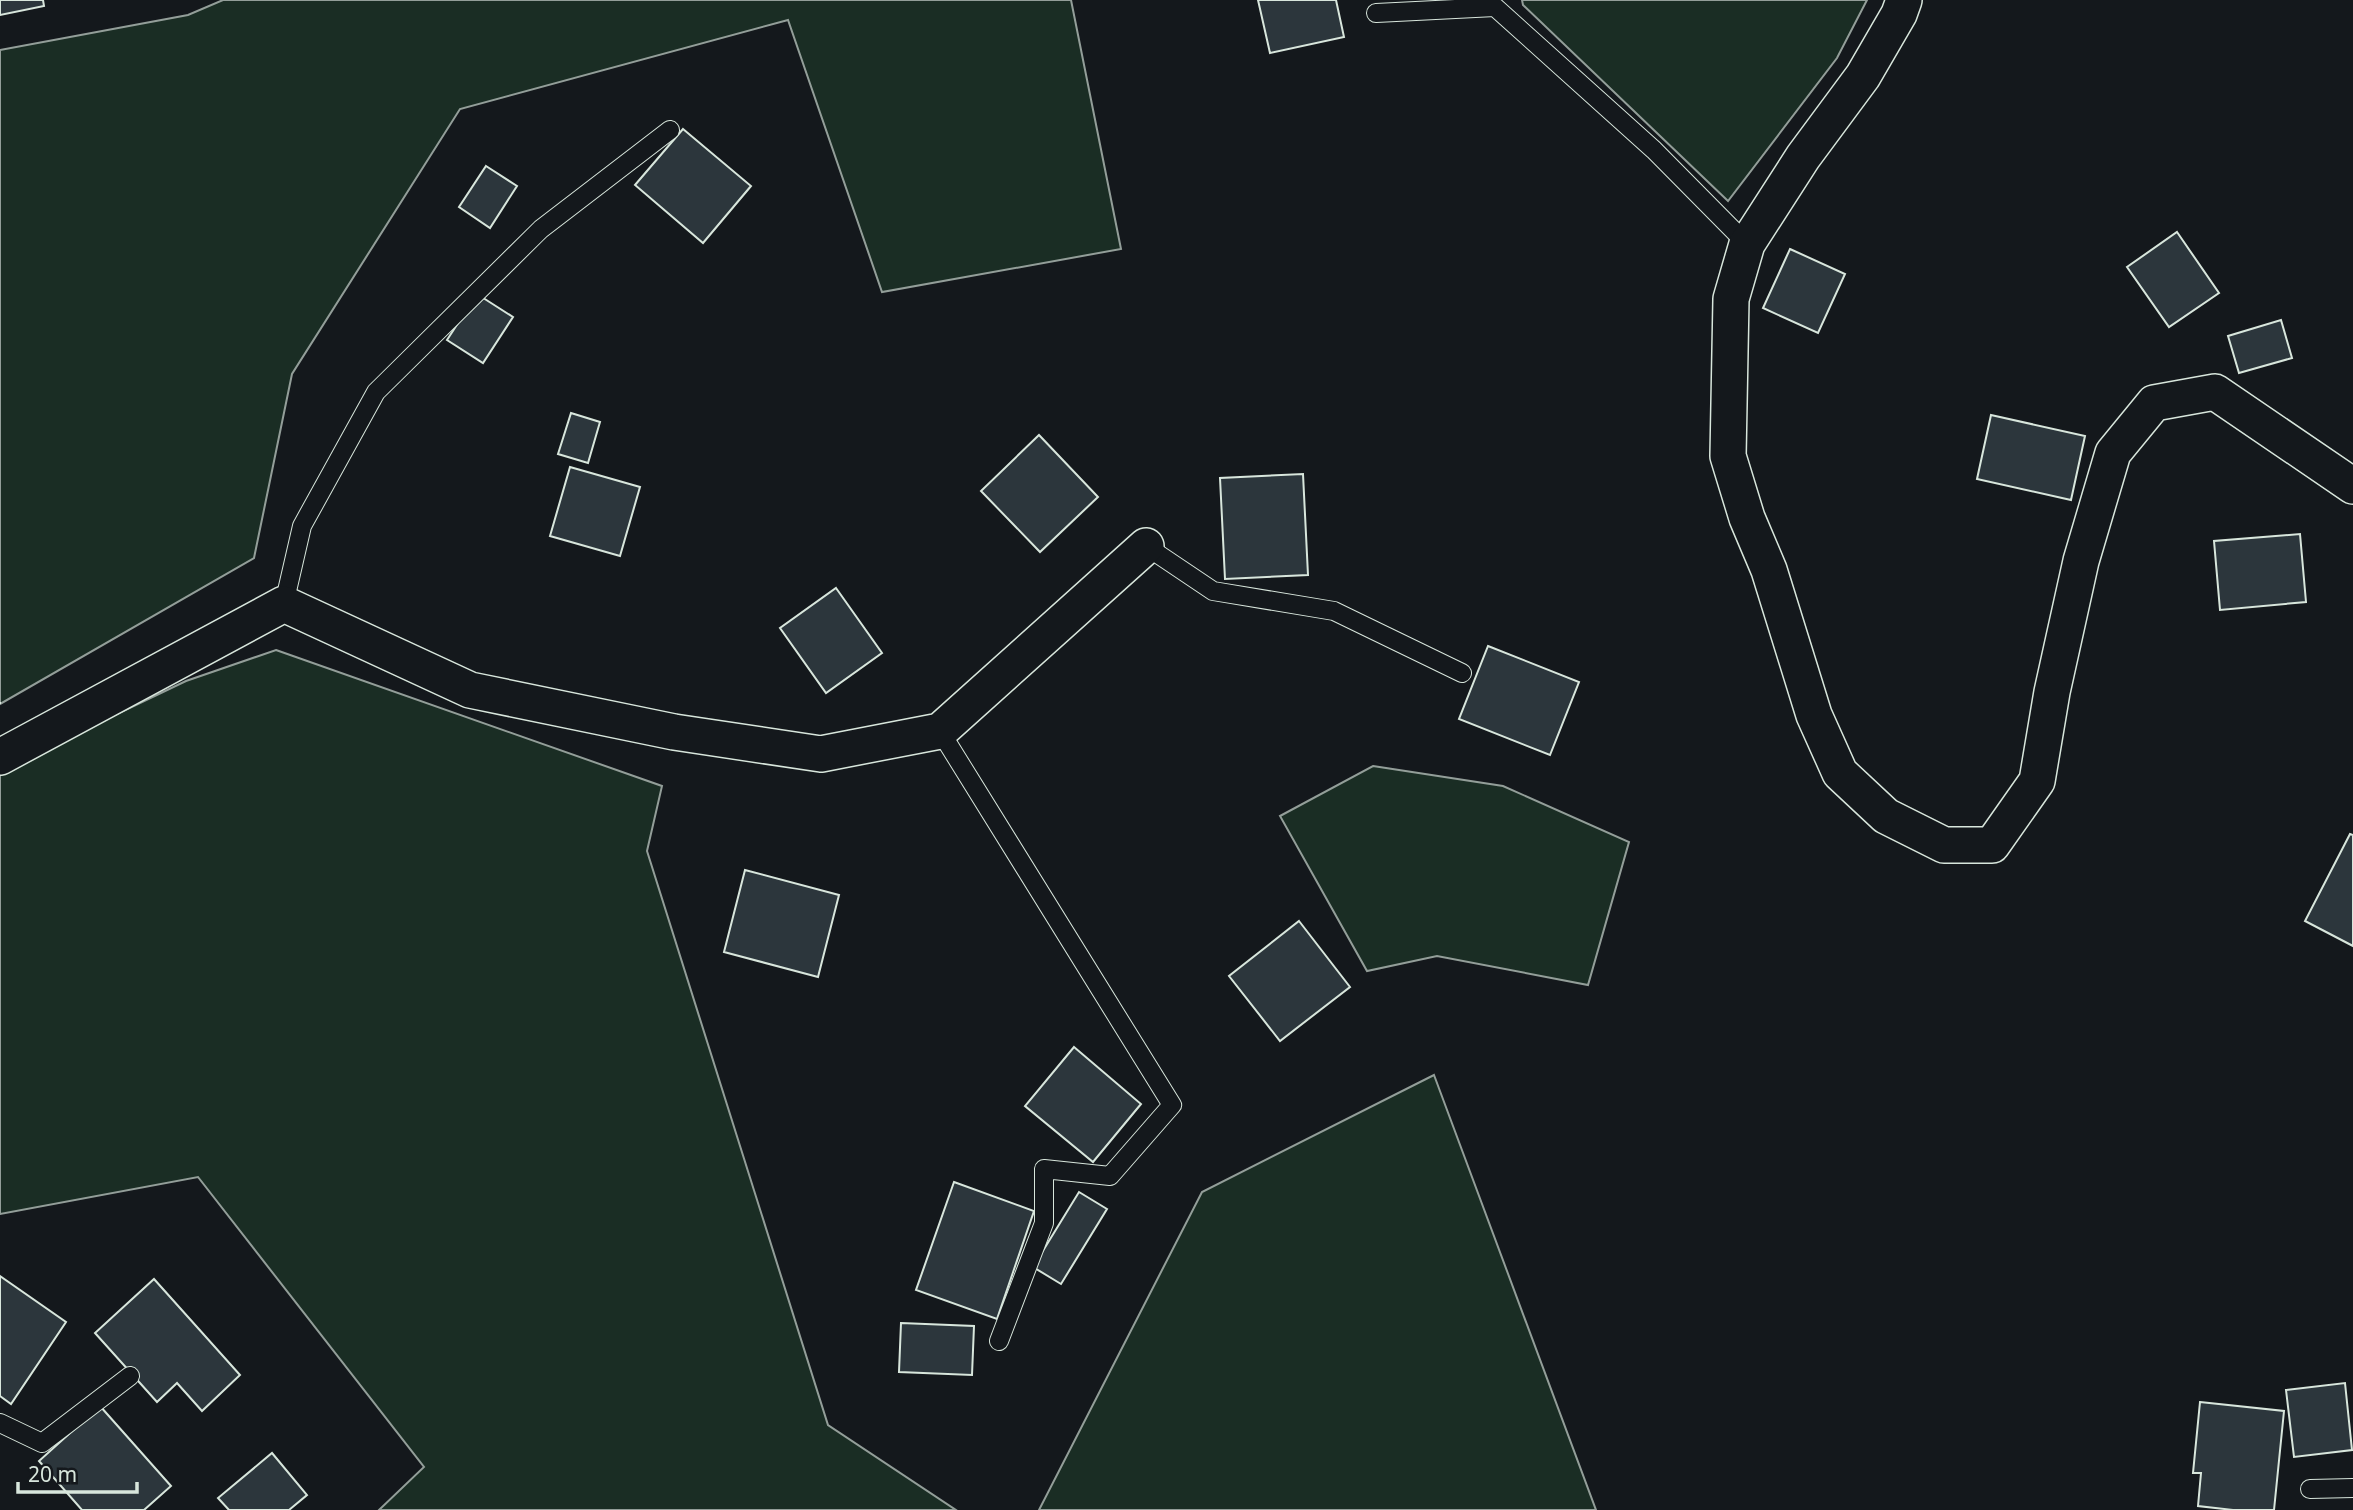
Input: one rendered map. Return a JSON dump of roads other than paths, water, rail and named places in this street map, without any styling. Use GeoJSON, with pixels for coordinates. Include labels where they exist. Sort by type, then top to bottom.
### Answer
{"type":"FeatureCollection","features":[{"type":"Feature","properties":{"kind":"street"},"geometry":{"type":"LineString","coordinates":[[1905,0],[1863,76],[1803,157],[1747,244],[1731,299],[1728,456],[1747,518],[1769,570],[1814,715],[1840,774],[1886,816],[1944,845],[1992,845],[2037,781],[2052,692],[2081,561],[2113,453],[2154,403],[2215,392],[2353,486]]}},
{"type":"Feature","properties":{"kind":"street"},"geometry":{"type":"LineString","coordinates":[[0,757],[284,604],[470,690],[674,732],[821,754],[940,731],[1146,546]]}},
{"type":"Feature","properties":{"kind":"lane"},"geometry":{"type":"LineString","coordinates":[[1376,13],[1495,7],[1654,150],[1747,244]]}},
{"type":"Feature","properties":{"kind":"lane"},"geometry":{"type":"LineString","coordinates":[[284,604],[302,526],[376,392],[541,229],[670,130]]}},
{"type":"Feature","properties":{"kind":"lane"},"geometry":{"type":"LineString","coordinates":[[1146,546],[1213,592],[1335,611],[1462,673]]}},
{"type":"Feature","properties":{"kind":"lane"},"geometry":{"type":"LineString","coordinates":[[940,731],[1172,1105],[1110,1176],[1044,1169],[1044,1223],[999,1341]]}},
{"type":"Feature","properties":{"kind":"lane"},"geometry":{"type":"LineString","coordinates":[[0,1423],[42,1443],[130,1376]]}},
{"type":"Feature","properties":{"kind":"lane"},"geometry":{"type":"LineString","coordinates":[[2310,1489],[2353,1488]]}}]}
